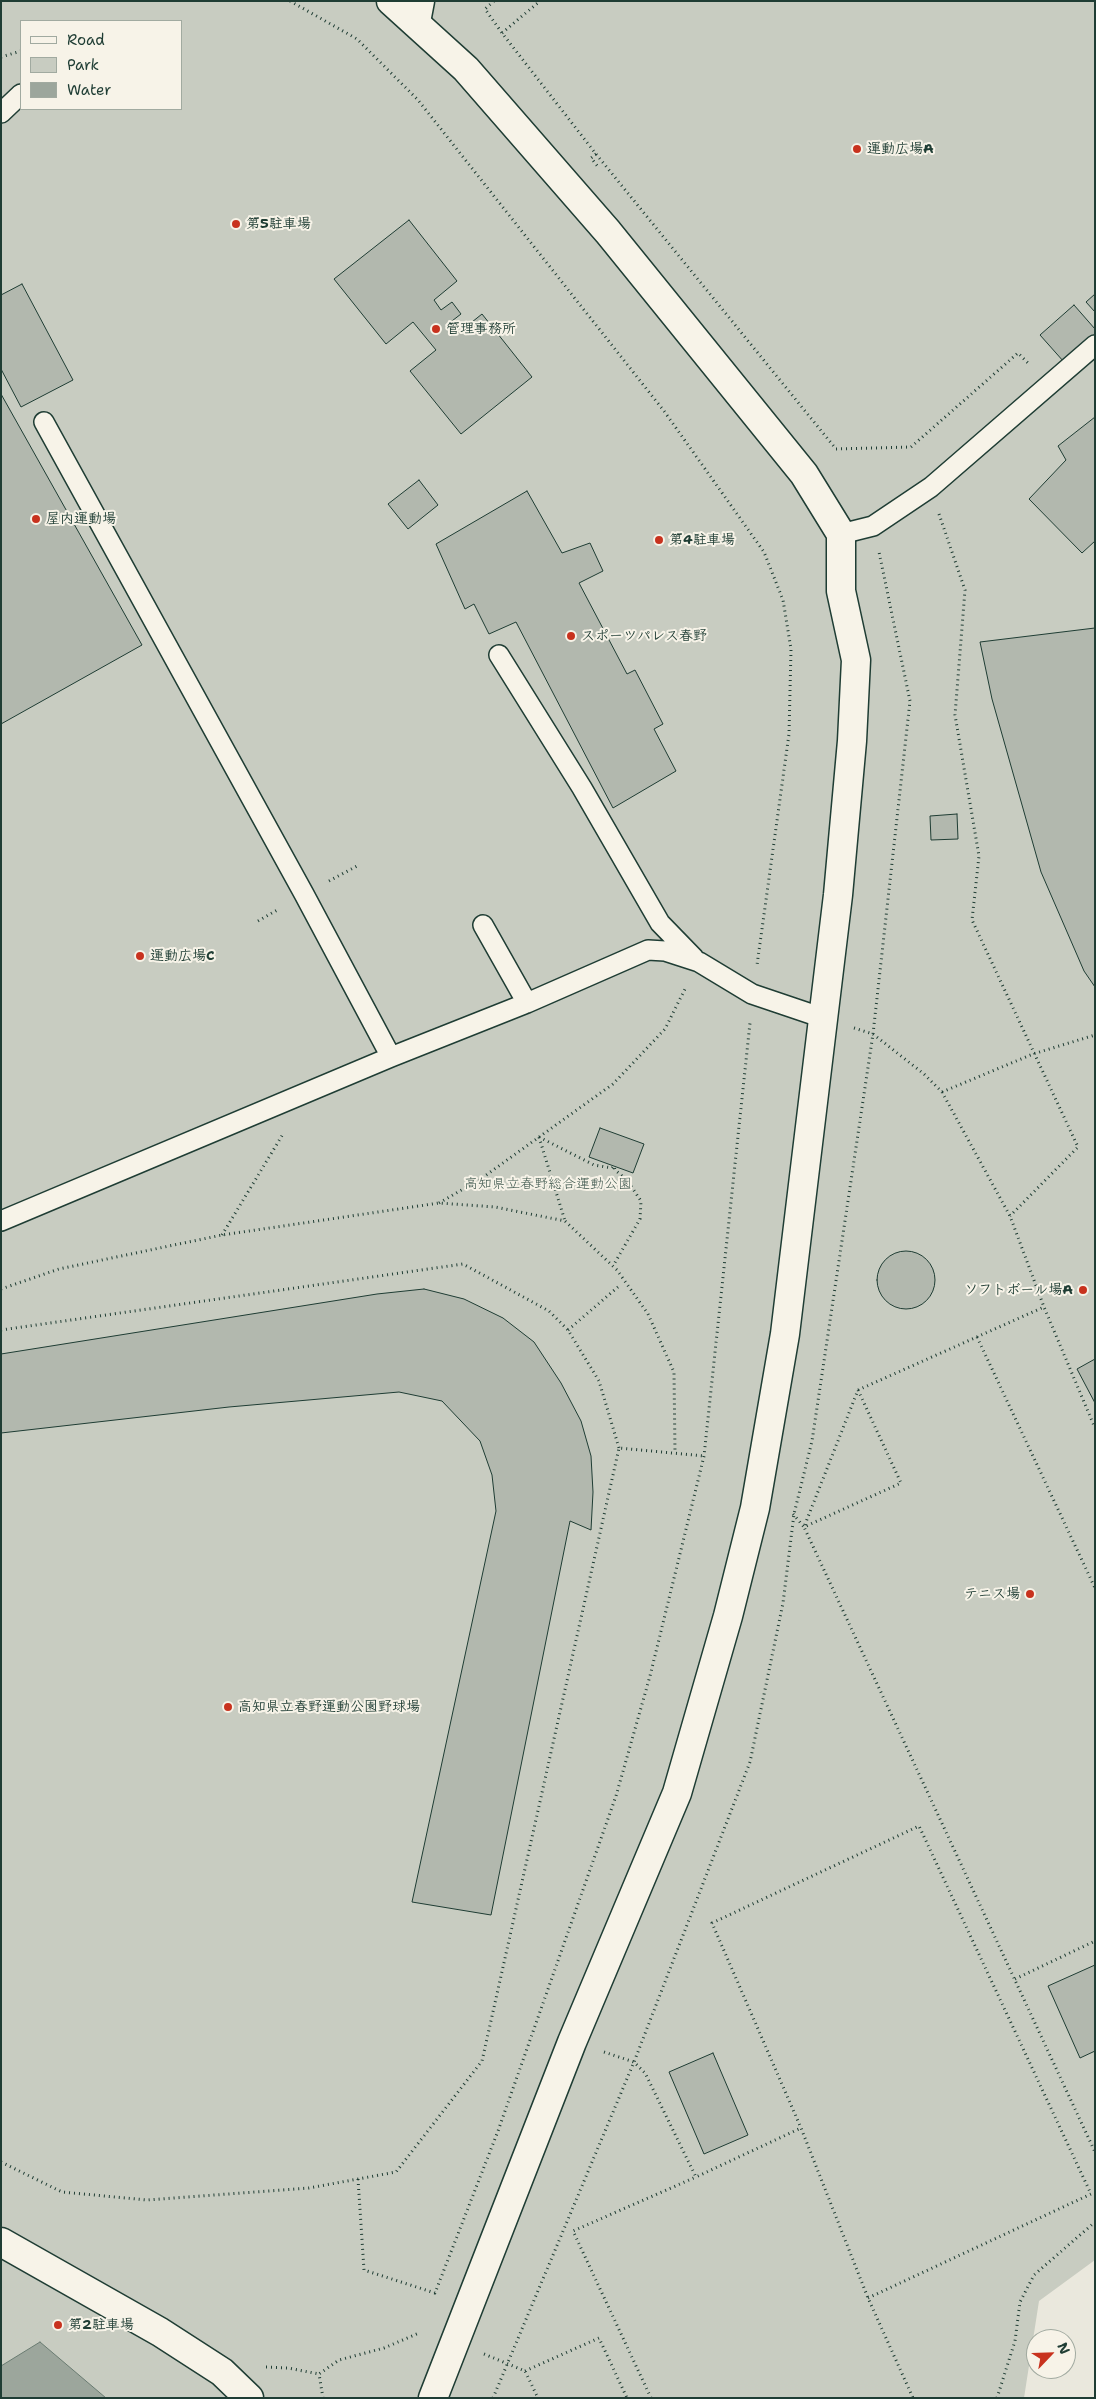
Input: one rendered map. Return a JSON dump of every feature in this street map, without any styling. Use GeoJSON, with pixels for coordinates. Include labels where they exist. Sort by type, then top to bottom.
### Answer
{"type":"FeatureCollection","features":[{"type":"Feature","properties":{"kind":"street"},"geometry":{"type":"LineString","coordinates":[[391,1],[418,12],[608,232],[804,474],[841,534],[841,591],[856,660],[852,741],[838,895],[785,1334],[755,1508],[728,1616],[677,1793],[572,2042],[433,2398]]}},
{"type":"Feature","properties":{"kind":"street"},"geometry":{"type":"LineString","coordinates":[[1,2242],[160,2332],[222,2372],[249,2398]]}},
{"type":"Feature","properties":{"kind":"lane"},"geometry":{"type":"LineString","coordinates":[[1,113],[20,95]]}},
{"type":"Feature","properties":{"kind":"lane"},"geometry":{"type":"LineString","coordinates":[[841,534],[873,526],[930,487],[1095,345]]}},
{"type":"Feature","properties":{"kind":"lane"},"geometry":{"type":"LineString","coordinates":[[44,422],[304,894],[391,1057]]}},
{"type":"Feature","properties":{"kind":"lane"},"geometry":{"type":"LineString","coordinates":[[499,655],[582,788],[660,924],[699,962],[752,994],[823,1018]]}},
{"type":"Feature","properties":{"kind":"lane"},"geometry":{"type":"LineString","coordinates":[[483,925],[527,1003]]}},
{"type":"Feature","properties":{"kind":"lane"},"geometry":{"type":"LineString","coordinates":[[1,1221],[391,1057],[527,1003],[648,950],[665,951],[699,962]]}},
{"type":"Feature","properties":{"kind":"path"},"geometry":{"type":"LineString","coordinates":[[290,1],[356,38],[418,100],[664,411],[764,552],[783,600],[791,649],[789,734],[752,994],[747,1062],[704,1456],[650,1676],[616,1796],[498,2131],[436,2293],[364,2270],[358,2179]]}},
{"type":"Feature","properties":{"kind":"path"},"geometry":{"type":"LineString","coordinates":[[494,1],[484,9],[596,154],[836,449],[911,447],[1018,353],[1049,384]]}},
{"type":"Feature","properties":{"kind":"path"},"geometry":{"type":"LineString","coordinates":[[502,32],[540,1]]}},
{"type":"Feature","properties":{"kind":"path"},"geometry":{"type":"LineString","coordinates":[[1,57],[20,51]]}},
{"type":"Feature","properties":{"kind":"path"},"geometry":{"type":"LineString","coordinates":[[591,158],[596,154]]}},
{"type":"Feature","properties":{"kind":"path"},"geometry":{"type":"LineString","coordinates":[[930,487],[965,590],[954,715],[979,856],[972,920],[1078,1147],[1010,1216]]}},
{"type":"Feature","properties":{"kind":"path"},"geometry":{"type":"LineString","coordinates":[[439,1203],[482,1178],[613,1084],[666,1029],[699,962]]}},
{"type":"Feature","properties":{"kind":"path"},"geometry":{"type":"LineString","coordinates":[[823,1018],[873,1034],[924,1074],[942,1092],[1010,1216],[1044,1308],[1095,1428]]}},
{"type":"Feature","properties":{"kind":"path"},"geometry":{"type":"LineString","coordinates":[[942,1092],[1033,1054],[1095,1035]]}},
{"type":"Feature","properties":{"kind":"path"},"geometry":{"type":"LineString","coordinates":[[222,1235],[284,1134]]}},
{"type":"Feature","properties":{"kind":"path"},"geometry":{"type":"LineString","coordinates":[[539,1137],[565,1222]]}},
{"type":"Feature","properties":{"kind":"path"},"geometry":{"type":"LineString","coordinates":[[539,1137],[594,1165],[612,1168],[614,1166],[615,1170],[627,1180],[641,1202],[640,1219],[613,1266]]}},
{"type":"Feature","properties":{"kind":"path"},"geometry":{"type":"LineString","coordinates":[[1,1288],[59,1269],[222,1235],[439,1203],[495,1207],[565,1222],[613,1266],[648,1314],[674,1372],[675,1453]]}},
{"type":"Feature","properties":{"kind":"path"},"geometry":{"type":"LineString","coordinates":[[1,1330],[463,1264],[550,1311],[568,1330],[599,1381],[619,1448],[482,2061],[396,2172],[309,2188],[147,2200],[62,2192],[1,2162]]}},
{"type":"Feature","properties":{"kind":"path"},"geometry":{"type":"LineString","coordinates":[[568,1330],[618,1287]]}},
{"type":"Feature","properties":{"kind":"path"},"geometry":{"type":"LineString","coordinates":[[804,1527],[858,1390],[1044,1308]]}},
{"type":"Feature","properties":{"kind":"path"},"geometry":{"type":"LineString","coordinates":[[977,1336],[1095,1588]]}},
{"type":"Feature","properties":{"kind":"path"},"geometry":{"type":"LineString","coordinates":[[804,1527],[901,1484],[858,1390]]}},
{"type":"Feature","properties":{"kind":"path"},"geometry":{"type":"LineString","coordinates":[[619,1448],[704,1456]]}},
{"type":"Feature","properties":{"kind":"path"},"geometry":{"type":"LineString","coordinates":[[755,1508],[794,1514],[804,1527],[1095,2152]]}},
{"type":"Feature","properties":{"kind":"path"},"geometry":{"type":"LineString","coordinates":[[868,2298],[1091,2194],[919,1826],[712,1923],[801,2128],[868,2298],[913,2398]]}},
{"type":"Feature","properties":{"kind":"path"},"geometry":{"type":"LineString","coordinates":[[1015,1980],[1095,1941]]}},
{"type":"Feature","properties":{"kind":"path"},"geometry":{"type":"LineString","coordinates":[[572,2042],[634,2062],[645,2073],[696,2176]]}},
{"type":"Feature","properties":{"kind":"path"},"geometry":{"type":"LineString","coordinates":[[651,2398],[573,2231],[801,2128]]}},
{"type":"Feature","properties":{"kind":"path"},"geometry":{"type":"LineString","coordinates":[[996,2398],[1016,2341],[1020,2302],[1034,2275],[1095,2222]]}},
{"type":"Feature","properties":{"kind":"path"},"geometry":{"type":"LineString","coordinates":[[222,2372],[259,2366],[288,2368],[319,2374],[338,2360],[384,2348],[419,2333]]}},
{"type":"Feature","properties":{"kind":"path"},"geometry":{"type":"LineString","coordinates":[[525,2371],[599,2338],[627,2398]]}},
{"type":"Feature","properties":{"kind":"path"},"geometry":{"type":"LineString","coordinates":[[456,2342],[525,2371],[538,2398]]}},
{"type":"Feature","properties":{"kind":"path"},"geometry":{"type":"LineString","coordinates":[[319,2374],[323,2398]]}},
{"type":"Feature","properties":{"kind":"green space","name":"高知県立春野総合運動公園"},"geometry":{"type":"Polygon","coordinates":[[[1,1],[1095,1],[1095,2260],[1039,2301],[1035,2329],[1026,2329],[1027,2379],[1024,2398],[1,2398],[1,1]]]}},
{"type":"Feature","properties":{"kind":"water"},"geometry":{"type":"Polygon","coordinates":[[[40,2342],[106,2398],[1,2398],[1,2366],[40,2342]]]}},
{"type":"Feature","properties":{"kind":"building","name":"管理事務所"},"geometry":{"type":"Polygon","coordinates":[[[409,220],[457,281],[434,300],[441,310],[452,302],[461,314],[448,324],[457,334],[482,314],[532,377],[461,434],[410,371],[436,350],[413,322],[386,344],[334,279],[409,220]]]}},
{"type":"Feature","properties":{"kind":"building"},"geometry":{"type":"Polygon","coordinates":[[[22,284],[73,380],[21,407],[1,369],[1,295],[22,284]]]}},
{"type":"Feature","properties":{"kind":"building"},"geometry":{"type":"Polygon","coordinates":[[[1095,294],[1095,312],[1086,302],[1095,294]]]}},
{"type":"Feature","properties":{"kind":"building"},"geometry":{"type":"Polygon","coordinates":[[[1074,305],[1095,329],[1095,335],[1064,362],[1040,335],[1074,305]]]}},
{"type":"Feature","properties":{"kind":"building","name":"屋内運動場"},"geometry":{"type":"Polygon","coordinates":[[[1,394],[142,645],[1,724],[1,394]]]}},
{"type":"Feature","properties":{"kind":"building"},"geometry":{"type":"Polygon","coordinates":[[[1095,417],[1095,541],[1082,553],[1029,499],[1066,460],[1058,446],[1095,417]]]}},
{"type":"Feature","properties":{"kind":"building"},"geometry":{"type":"Polygon","coordinates":[[[419,480],[438,505],[408,529],[388,504],[419,480]]]}},
{"type":"Feature","properties":{"kind":"building"},"geometry":{"type":"Polygon","coordinates":[[[527,491],[562,553],[590,543],[603,571],[579,583],[627,674],[635,670],[663,724],[654,729],[676,771],[613,808],[516,622],[489,634],[474,604],[465,609],[436,544],[527,491]]]}},
{"type":"Feature","properties":{"kind":"building"},"geometry":{"type":"Polygon","coordinates":[[[1095,628],[1095,987],[1084,971],[1041,872],[992,699],[980,642],[1095,628]]]}},
{"type":"Feature","properties":{"kind":"building"},"geometry":{"type":"Polygon","coordinates":[[[957,814],[958,839],[931,840],[930,816],[957,814]]]}},
{"type":"Feature","properties":{"kind":"building"},"geometry":{"type":"Polygon","coordinates":[[[600,1128],[644,1144],[633,1173],[589,1157],[600,1128]]]}},
{"type":"Feature","properties":{"kind":"building"},"geometry":{"type":"Polygon","coordinates":[[[906,1251],[922,1256],[930,1264],[935,1280],[930,1296],[922,1304],[906,1309],[890,1304],[882,1296],[877,1280],[882,1264],[890,1256],[906,1251]]]}},
{"type":"Feature","properties":{"kind":"building"},"geometry":{"type":"Polygon","coordinates":[[[424,1289],[464,1299],[503,1318],[534,1342],[561,1383],[581,1421],[591,1456],[593,1492],[591,1530],[570,1521],[491,1915],[412,1902],[496,1511],[492,1475],[480,1441],[442,1401],[399,1392],[229,1407],[1,1433],[1,1354],[377,1294],[424,1289]]]}},
{"type":"Feature","properties":{"kind":"building"},"geometry":{"type":"Polygon","coordinates":[[[1095,1359],[1095,1403],[1077,1369],[1095,1359]]]}},
{"type":"Feature","properties":{"kind":"building"},"geometry":{"type":"Polygon","coordinates":[[[1095,1965],[1095,2051],[1080,2058],[1048,1986],[1095,1965]]]}},
{"type":"Feature","properties":{"kind":"building"},"geometry":{"type":"Polygon","coordinates":[[[713,2053],[748,2135],[704,2154],[669,2072],[713,2053]]]}},
{"type":"Feature","properties":{"kind":"place","name":"運動広場A"},"geometry":{"type":"Point","coordinates":[857,149]}},
{"type":"Feature","properties":{"kind":"place","name":"第5駐車場"},"geometry":{"type":"Point","coordinates":[236,224]}},
{"type":"Feature","properties":{"kind":"place","name":"管理事務所"},"geometry":{"type":"Point","coordinates":[436,329]}},
{"type":"Feature","properties":{"kind":"place","name":"屋内運動場"},"geometry":{"type":"Point","coordinates":[36,519]}},
{"type":"Feature","properties":{"kind":"place","name":"第4駐車場"},"geometry":{"type":"Point","coordinates":[659,540]}},
{"type":"Feature","properties":{"kind":"place","name":"スポーツパレス春野"},"geometry":{"type":"Point","coordinates":[571,636]}},
{"type":"Feature","properties":{"kind":"place","name":"運動広場C"},"geometry":{"type":"Point","coordinates":[140,956]}},
{"type":"Feature","properties":{"kind":"place","name":"ソフトボール場A"},"geometry":{"type":"Point","coordinates":[1083,1290]}},
{"type":"Feature","properties":{"kind":"place","name":"テニス場"},"geometry":{"type":"Point","coordinates":[1030,1594]}},
{"type":"Feature","properties":{"kind":"place","name":"高知県立春野運動公園野球場"},"geometry":{"type":"Point","coordinates":[228,1707]}},
{"type":"Feature","properties":{"kind":"place","name":"第2駐車場"},"geometry":{"type":"Point","coordinates":[58,2325]}}]}
